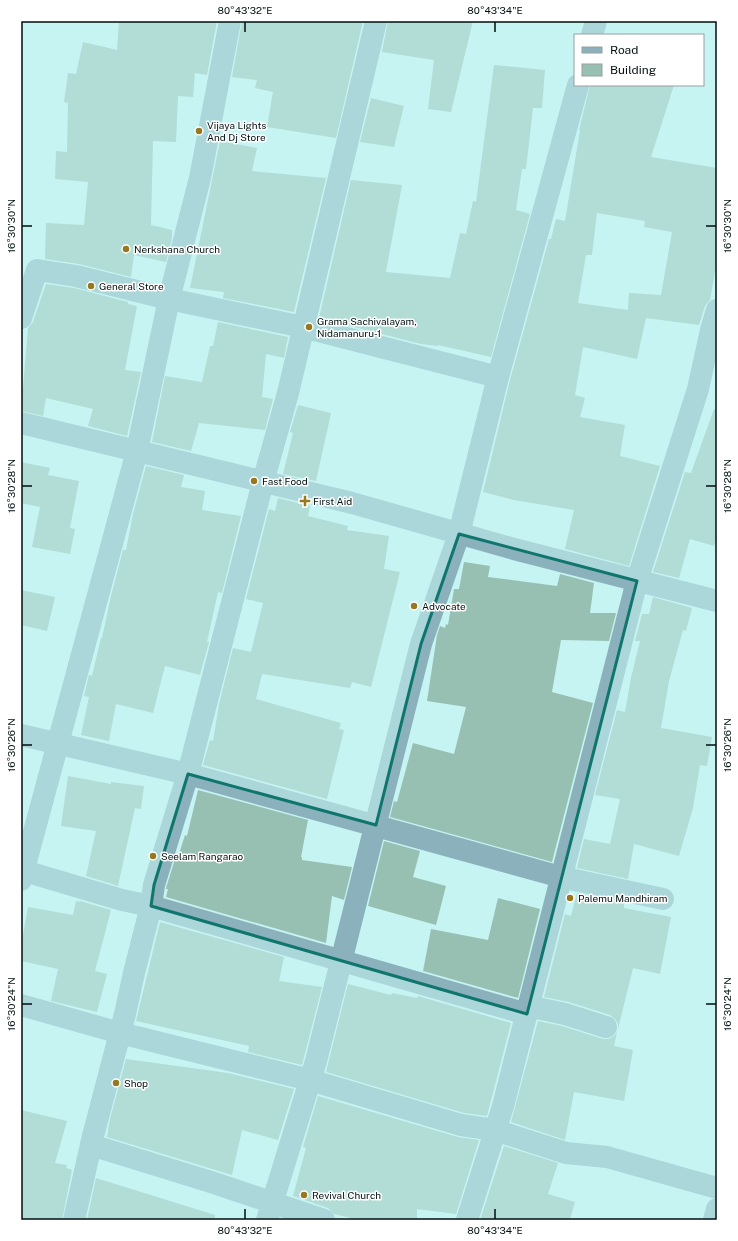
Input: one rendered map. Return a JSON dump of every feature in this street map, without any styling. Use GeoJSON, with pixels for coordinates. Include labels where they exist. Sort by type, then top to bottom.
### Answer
{"type":"FeatureCollection","features":[{"type":"Feature","properties":{"kind":"street"},"geometry":{"type":"LineString","coordinates":[[230,21],[200,178],[169,299],[137,451],[22,873],[122,900],[151,906],[464,997],[527,1010],[565,1014],[606,1027]]}},
{"type":"Feature","properties":{"kind":"street"},"geometry":{"type":"LineString","coordinates":[[74,1220],[91,1145],[151,906],[154,885],[188,774],[262,482],[288,393],[376,21]]}},
{"type":"Feature","properties":{"kind":"street"},"geometry":{"type":"LineString","coordinates":[[592,34],[596,21]]}},
{"type":"Feature","properties":{"kind":"street"},"geometry":{"type":"LineString","coordinates":[[269,1212],[310,1080],[376,825],[420,644],[459,534],[498,377],[578,86]]}},
{"type":"Feature","properties":{"kind":"street"},"geometry":{"type":"LineString","coordinates":[[21,318],[37,270],[76,276],[169,299],[304,327],[498,377]]}},
{"type":"Feature","properties":{"kind":"street"},"geometry":{"type":"LineString","coordinates":[[467,1220],[503,1106],[637,581],[698,389],[717,310]]}},
{"type":"Feature","properties":{"kind":"street"},"geometry":{"type":"LineString","coordinates":[[21,423],[352,503],[459,534],[717,601]]}},
{"type":"Feature","properties":{"kind":"street"},"geometry":{"type":"LineString","coordinates":[[21,735],[188,774],[561,876],[663,899]]}},
{"type":"Feature","properties":{"kind":"street"},"geometry":{"type":"LineString","coordinates":[[21,1005],[120,1033],[310,1080],[461,1125],[495,1130],[566,1153],[607,1156],[717,1188]]}},
{"type":"Feature","properties":{"kind":"street"},"geometry":{"type":"LineString","coordinates":[[91,1145],[211,1182],[269,1212],[324,1220]]}},
{"type":"Feature","properties":{"kind":"street"},"geometry":{"type":"LineString","coordinates":[[714,1220],[717,1209]]}},
{"type":"Feature","properties":{"kind":"highlighted area"},"geometry":{"type":"Polygon","coordinates":[[[459,534],[637,581],[527,1014],[151,906],[154,885],[188,774],[376,825],[421,644],[459,534]]]}},
{"type":"Feature","properties":{"kind":"building"},"geometry":{"type":"Polygon","coordinates":[[[119,21],[217,21],[207,75],[195,73],[193,97],[178,96],[176,142],[153,141],[151,225],[172,230],[172,238],[166,262],[134,255],[131,277],[79,264],[45,259],[46,223],[84,225],[88,182],[55,179],[56,151],[67,152],[68,103],[64,102],[68,73],[76,74],[83,42],[117,50],[119,21]]]}},
{"type":"Feature","properties":{"kind":"building"},"geometry":{"type":"Polygon","coordinates":[[[242,21],[363,21],[336,138],[267,127],[273,92],[255,88],[257,80],[232,77],[242,21]]]}},
{"type":"Feature","properties":{"kind":"building"},"geometry":{"type":"Polygon","coordinates":[[[388,21],[473,21],[451,112],[428,109],[434,60],[382,52],[388,21]]]}},
{"type":"Feature","properties":{"kind":"building"},"geometry":{"type":"Polygon","coordinates":[[[494,65],[545,70],[542,108],[533,108],[526,169],[522,169],[516,210],[530,214],[491,357],[438,345],[421,344],[319,318],[351,180],[402,185],[386,272],[450,278],[460,233],[466,234],[473,201],[476,202],[494,65]]]}},
{"type":"Feature","properties":{"kind":"building"},"geometry":{"type":"Polygon","coordinates":[[[590,86],[674,86],[651,157],[717,168],[717,260],[710,300],[705,306],[699,325],[646,318],[637,359],[583,347],[575,395],[585,398],[580,417],[625,425],[620,456],[660,466],[629,566],[565,549],[574,510],[514,500],[483,492],[510,380],[549,239],[551,239],[556,219],[565,221],[580,130],[590,86]],[[597,213],[592,255],[586,255],[578,303],[628,310],[629,293],[661,295],[672,232],[644,227],[645,221],[597,213]]]}},
{"type":"Feature","properties":{"kind":"building"},"geometry":{"type":"Polygon","coordinates":[[[371,98],[404,106],[394,147],[360,142],[371,98]]]}},
{"type":"Feature","properties":{"kind":"building"},"geometry":{"type":"Polygon","coordinates":[[[220,141],[257,148],[252,171],[326,178],[294,312],[223,298],[224,292],[190,288],[220,141]]]}},
{"type":"Feature","properties":{"kind":"building"},"geometry":{"type":"Polygon","coordinates":[[[46,284],[74,288],[128,302],[128,304],[137,306],[125,370],[141,372],[127,436],[88,426],[93,409],[46,398],[43,416],[21,411],[21,387],[23,388],[28,328],[33,322],[46,284]]]}},
{"type":"Feature","properties":{"kind":"building"},"geometry":{"type":"Polygon","coordinates":[[[218,322],[288,337],[284,358],[266,354],[262,397],[273,399],[265,430],[199,423],[191,451],[152,442],[165,376],[202,382],[210,346],[213,346],[218,322]]]}},
{"type":"Feature","properties":{"kind":"building"},"geometry":{"type":"Polygon","coordinates":[[[298,405],[331,413],[316,481],[283,474],[293,433],[290,432],[298,405]]]}},
{"type":"Feature","properties":{"kind":"building"},"geometry":{"type":"Polygon","coordinates":[[[714,409],[717,409],[717,534],[714,546],[690,539],[679,578],[653,572],[685,472],[691,473],[714,409]]]}},
{"type":"Feature","properties":{"kind":"building"},"geometry":{"type":"Polygon","coordinates":[[[21,462],[50,468],[48,475],[79,481],[70,528],[75,529],[70,554],[32,547],[40,507],[21,503],[21,462]]]}},
{"type":"Feature","properties":{"kind":"building"},"geometry":{"type":"Polygon","coordinates":[[[146,466],[184,475],[181,487],[205,491],[202,510],[241,516],[222,593],[218,592],[207,642],[209,642],[200,675],[165,666],[153,713],[116,704],[109,741],[81,735],[89,697],[84,696],[89,675],[92,676],[123,550],[126,550],[133,514],[146,466]]]}},
{"type":"Feature","properties":{"kind":"building"},"geometry":{"type":"Polygon","coordinates":[[[278,498],[310,506],[308,516],[348,526],[347,530],[389,536],[384,569],[400,572],[371,687],[352,682],[350,688],[262,674],[256,699],[341,723],[339,729],[344,730],[327,799],[203,765],[210,740],[213,741],[219,704],[233,648],[251,652],[263,603],[246,599],[269,509],[275,511],[278,498]]]}},
{"type":"Feature","properties":{"kind":"building"},"geometry":{"type":"Polygon","coordinates":[[[464,562],[490,566],[488,577],[557,586],[560,574],[594,583],[590,613],[616,613],[609,641],[561,640],[552,692],[593,703],[552,862],[390,817],[394,801],[397,802],[413,743],[454,754],[466,707],[427,701],[437,635],[440,626],[445,628],[446,624],[448,625],[454,589],[459,589],[464,562]]]}},
{"type":"Feature","properties":{"kind":"building"},"geometry":{"type":"Polygon","coordinates":[[[21,590],[55,597],[47,631],[21,625],[21,590]]]}},
{"type":"Feature","properties":{"kind":"building"},"geometry":{"type":"Polygon","coordinates":[[[653,597],[692,608],[686,631],[683,630],[669,681],[661,728],[712,737],[707,766],[700,765],[693,808],[679,856],[634,844],[628,879],[577,868],[584,839],[610,844],[620,799],[595,795],[617,710],[625,712],[640,641],[635,641],[642,614],[649,614],[653,597]]]}},
{"type":"Feature","properties":{"kind":"building"},"geometry":{"type":"Polygon","coordinates":[[[68,776],[111,784],[111,782],[144,786],[141,809],[135,808],[118,886],[86,876],[96,831],[61,826],[68,776]]]}},
{"type":"Feature","properties":{"kind":"building"},"geometry":{"type":"Polygon","coordinates":[[[198,790],[308,820],[301,857],[302,860],[352,867],[344,900],[332,896],[326,943],[166,897],[168,889],[166,888],[175,859],[177,860],[185,835],[187,836],[198,790]]]}},
{"type":"Feature","properties":{"kind":"building"},"geometry":{"type":"Polygon","coordinates":[[[384,841],[420,851],[413,877],[446,886],[436,925],[368,906],[384,841]]]}},
{"type":"Feature","properties":{"kind":"building"},"geometry":{"type":"Polygon","coordinates":[[[577,893],[624,903],[624,908],[671,917],[660,974],[633,968],[618,1029],[618,1024],[610,1015],[569,1002],[544,997],[565,914],[571,916],[577,893]]]}},
{"type":"Feature","properties":{"kind":"building"},"geometry":{"type":"Polygon","coordinates":[[[498,898],[540,909],[518,998],[423,971],[431,929],[488,940],[498,898]]]}},
{"type":"Feature","properties":{"kind":"building"},"geometry":{"type":"Polygon","coordinates":[[[76,901],[111,910],[95,971],[107,974],[97,1012],[51,1001],[58,969],[21,961],[21,946],[28,907],[73,915],[76,901]]]}},
{"type":"Feature","properties":{"kind":"building"},"geometry":{"type":"Polygon","coordinates":[[[160,922],[284,957],[279,981],[322,987],[302,1065],[248,1052],[249,1046],[136,1021],[160,922]]]}},
{"type":"Feature","properties":{"kind":"building"},"geometry":{"type":"Polygon","coordinates":[[[348,984],[391,995],[392,993],[417,998],[418,996],[511,1023],[487,1116],[464,1113],[326,1072],[348,984]]]}},
{"type":"Feature","properties":{"kind":"building"},"geometry":{"type":"Polygon","coordinates":[[[538,1021],[562,1026],[603,1039],[609,1039],[617,1032],[614,1046],[633,1050],[624,1101],[574,1092],[565,1140],[511,1122],[538,1021]]]}},
{"type":"Feature","properties":{"kind":"building"},"geometry":{"type":"Polygon","coordinates":[[[126,1059],[228,1073],[294,1089],[278,1140],[242,1130],[232,1175],[107,1137],[110,1119],[126,1059]]]}},
{"type":"Feature","properties":{"kind":"building"},"geometry":{"type":"Polygon","coordinates":[[[318,1096],[458,1137],[479,1140],[456,1214],[417,1209],[417,1220],[359,1220],[334,1214],[328,1208],[293,1196],[306,1148],[303,1147],[318,1096]]]}},
{"type":"Feature","properties":{"kind":"building"},"geometry":{"type":"Polygon","coordinates":[[[21,1110],[67,1121],[55,1163],[67,1165],[66,1168],[72,1170],[62,1220],[21,1220],[21,1110]]]}},
{"type":"Feature","properties":{"kind":"building"},"geometry":{"type":"Polygon","coordinates":[[[504,1146],[558,1163],[548,1194],[575,1202],[570,1220],[482,1220],[481,1217],[504,1146]]]}},
{"type":"Feature","properties":{"kind":"building"},"geometry":{"type":"Polygon","coordinates":[[[96,1178],[215,1215],[215,1220],[87,1220],[96,1178]]]}},
{"type":"Feature","properties":{"kind":"place","name":"Vijaya Lights And Dj Store"},"geometry":{"type":"Point","coordinates":[199,131]}},
{"type":"Feature","properties":{"kind":"place","name":"Nerkshana Church"},"geometry":{"type":"Point","coordinates":[126,249]}},
{"type":"Feature","properties":{"kind":"place","name":"General Store"},"geometry":{"type":"Point","coordinates":[91,286]}},
{"type":"Feature","properties":{"kind":"place","name":"Grama Sachivalayam, Nidamanuru-1"},"geometry":{"type":"Point","coordinates":[309,327]}},
{"type":"Feature","properties":{"kind":"place","name":"Fast Food"},"geometry":{"type":"Point","coordinates":[254,481]}},
{"type":"Feature","properties":{"kind":"place","name":"First Aid"},"geometry":{"type":"Point","coordinates":[305,501]}},
{"type":"Feature","properties":{"kind":"place","name":"Advocate"},"geometry":{"type":"Point","coordinates":[414,606]}},
{"type":"Feature","properties":{"kind":"place","name":"Seelam Rangarao"},"geometry":{"type":"Point","coordinates":[153,856]}},
{"type":"Feature","properties":{"kind":"place","name":"Palemu Mandhiram"},"geometry":{"type":"Point","coordinates":[570,898]}},
{"type":"Feature","properties":{"kind":"place","name":"Shop"},"geometry":{"type":"Point","coordinates":[116,1083]}},
{"type":"Feature","properties":{"kind":"place","name":"Revival Church"},"geometry":{"type":"Point","coordinates":[304,1195]}}]}
